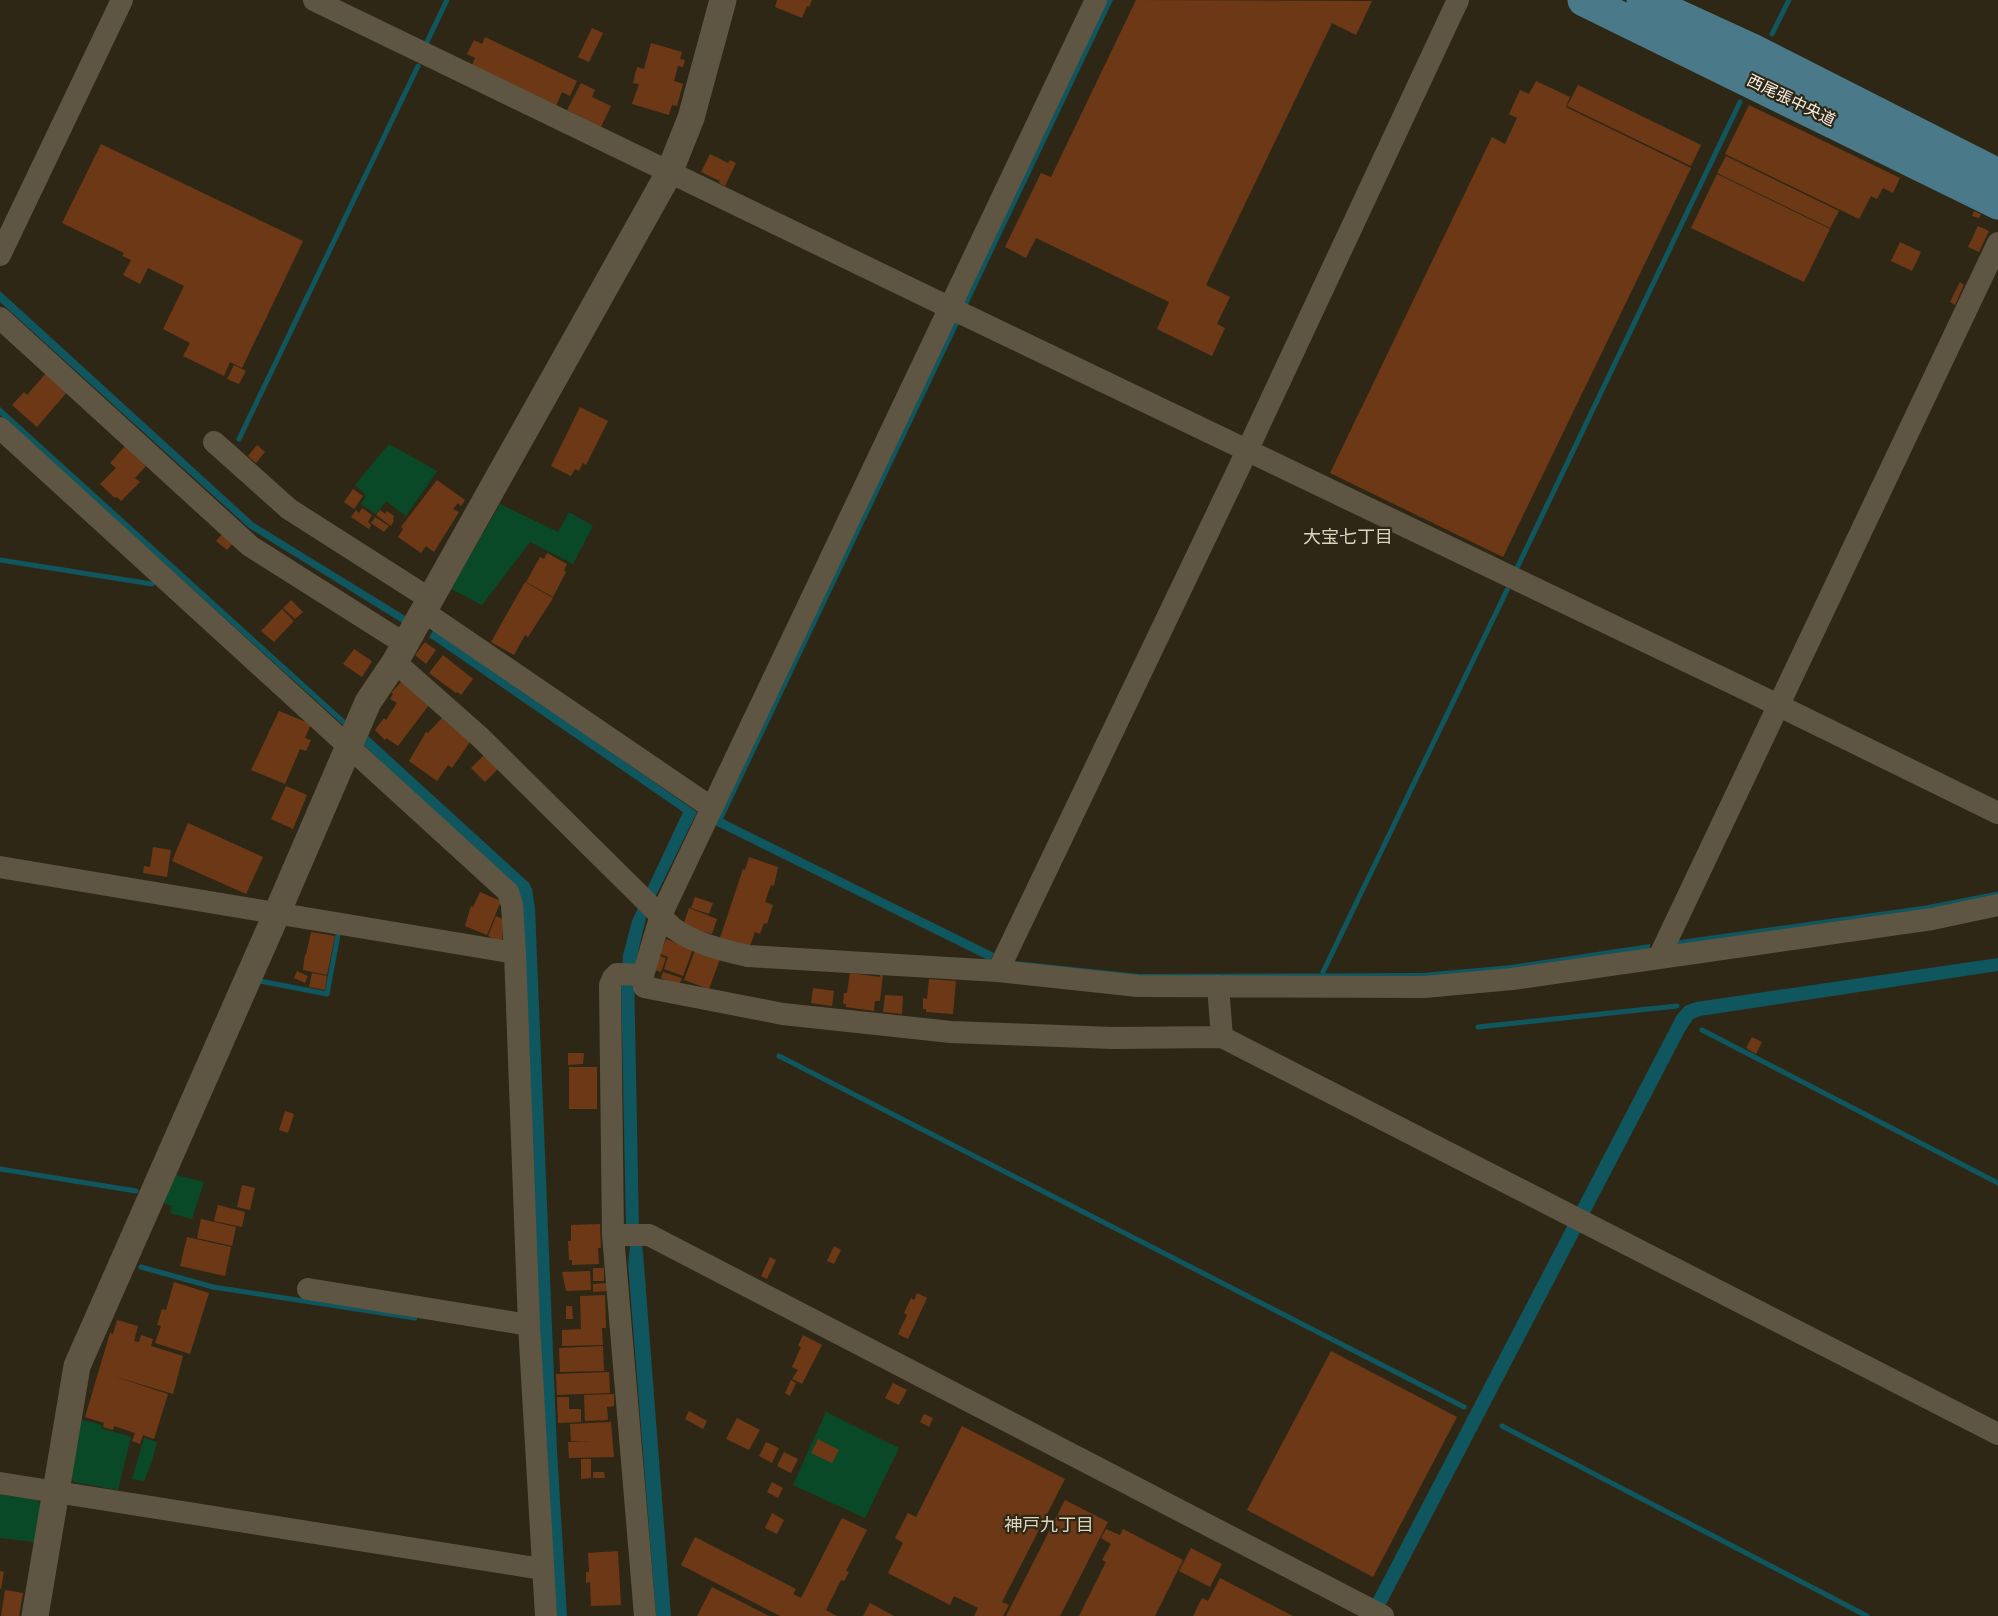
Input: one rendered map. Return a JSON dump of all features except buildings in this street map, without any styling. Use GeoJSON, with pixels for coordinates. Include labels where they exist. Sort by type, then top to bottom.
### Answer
{"type":"FeatureCollection","features":[{"type":"Feature","properties":{"kind":"main road","name":"西尾張中央道"},"geometry":{"type":"LineString","coordinates":[[1584,0],[1998,203]]}},
{"type":"Feature","properties":{"kind":"main road","name":"西尾張中央道"},"geometry":{"type":"LineString","coordinates":[[1643,0],[1752,50],[1998,175]]}},
{"type":"Feature","properties":{"kind":"street"},"geometry":{"type":"LineString","coordinates":[[0,255],[122,0]]}},
{"type":"Feature","properties":{"kind":"street"},"geometry":{"type":"LineString","coordinates":[[314,0],[1998,813]]}},
{"type":"Feature","properties":{"kind":"street"},"geometry":{"type":"LineString","coordinates":[[35,1616],[77,1366],[368,702],[400,653],[669,172],[691,118],[723,0]]}},
{"type":"Feature","properties":{"kind":"street"},"geometry":{"type":"LineString","coordinates":[[633,975],[658,912],[958,312],[1096,0]]}},
{"type":"Feature","properties":{"kind":"street"},"geometry":{"type":"LineString","coordinates":[[998,971],[1458,0]]}},
{"type":"Feature","properties":{"kind":"street"},"geometry":{"type":"LineString","coordinates":[[1659,957],[1998,243]]}},
{"type":"Feature","properties":{"kind":"street"},"geometry":{"type":"LineString","coordinates":[[0,318],[250,546],[400,653],[480,737],[673,928],[687,938],[723,950],[748,956],[998,971],[1138,986],[1424,987],[1512,979],[1932,919],[1998,905]]}},
{"type":"Feature","properties":{"kind":"street"},"geometry":{"type":"LineString","coordinates":[[0,428],[508,892],[512,904],[529,1325],[546,1616]]}},
{"type":"Feature","properties":{"kind":"street"},"geometry":{"type":"LineString","coordinates":[[214,442],[289,508],[712,808]]}},
{"type":"Feature","properties":{"kind":"street"},"geometry":{"type":"LineString","coordinates":[[0,867],[514,953]]}},
{"type":"Feature","properties":{"kind":"street"},"geometry":{"type":"LineString","coordinates":[[633,975],[644,987],[656,990],[783,1014],[881,1025],[951,1032],[1048,1037],[1222,1036],[1998,1434]]}},
{"type":"Feature","properties":{"kind":"street"},"geometry":{"type":"LineString","coordinates":[[633,975],[613,978],[610,985],[627,1235],[645,1616]]}},
{"type":"Feature","properties":{"kind":"street"},"geometry":{"type":"LineString","coordinates":[[1218,986],[1222,1036]]}},
{"type":"Feature","properties":{"kind":"street"},"geometry":{"type":"LineString","coordinates":[[627,1235],[649,1235],[1375,1612]]}},
{"type":"Feature","properties":{"kind":"street"},"geometry":{"type":"LineString","coordinates":[[308,1289],[529,1325]]}},
{"type":"Feature","properties":{"kind":"street"},"geometry":{"type":"LineString","coordinates":[[0,1483],[542,1569]]}},
{"type":"Feature","properties":{"kind":"green space"},"geometry":{"type":"Polygon","coordinates":[[[389,444],[437,471],[406,516],[386,501],[376,514],[361,504],[366,495],[355,485],[389,444]]]}},
{"type":"Feature","properties":{"kind":"green space"},"geometry":{"type":"Polygon","coordinates":[[[500,504],[558,532],[569,512],[593,526],[573,564],[530,542],[482,605],[451,589],[500,504]]]}},
{"type":"Feature","properties":{"kind":"green space"},"geometry":{"type":"Polygon","coordinates":[[[176,1175],[204,1182],[192,1219],[170,1213],[172,1206],[163,1203],[176,1175]]]}},
{"type":"Feature","properties":{"kind":"green space"},"geometry":{"type":"Polygon","coordinates":[[[826,1412],[899,1448],[865,1518],[793,1485],[826,1412]]]}},
{"type":"Feature","properties":{"kind":"green space"},"geometry":{"type":"Polygon","coordinates":[[[79,1419],[102,1425],[101,1428],[131,1437],[118,1490],[74,1482],[70,1476],[79,1419]]]}},
{"type":"Feature","properties":{"kind":"green space"},"geometry":{"type":"Polygon","coordinates":[[[144,1438],[157,1442],[144,1481],[132,1479],[144,1438]]]}},
{"type":"Feature","properties":{"kind":"green space"},"geometry":{"type":"Polygon","coordinates":[[[0,1492],[35,1498],[41,1505],[34,1542],[0,1538],[0,1492]]]}},
{"type":"Feature","properties":{"kind":"water"},"geometry":{"type":"Polygon","coordinates":[[[1105,0],[1113,0],[723,819],[994,953],[990,961],[711,823],[1105,0]]]}},
{"type":"Feature","properties":{"kind":"water"},"geometry":{"type":"Polygon","coordinates":[[[0,291],[254,523],[407,617],[404,624],[249,528],[0,302],[0,291]]]}},
{"type":"Feature","properties":{"kind":"water"},"geometry":{"type":"Polygon","coordinates":[[[0,407],[345,720],[344,726],[0,415],[0,407]]]}},
{"type":"Feature","properties":{"kind":"water"},"geometry":{"type":"Polygon","coordinates":[[[434,629],[697,812],[647,914],[634,969],[639,1230],[643,1252],[671,1616],[656,1616],[628,1264],[630,1247],[626,1229],[621,981],[623,955],[632,921],[683,812],[429,637],[434,629]]]}},
{"type":"Feature","properties":{"kind":"water"},"geometry":{"type":"Polygon","coordinates":[[[368,736],[529,883],[532,889],[535,908],[557,1451],[567,1616],[557,1616],[545,1463],[521,899],[364,745],[368,736]]]}},
{"type":"Feature","properties":{"kind":"water"},"geometry":{"type":"Polygon","coordinates":[[[1650,944],[1650,950],[1511,970],[1422,978],[1140,979],[1014,966],[1015,961],[1139,974],[1422,973],[1511,965],[1650,944]]]}},
{"type":"Feature","properties":{"kind":"water"},"geometry":{"type":"Polygon","coordinates":[[[1998,958],[1998,971],[1700,1016],[1693,1019],[1380,1616],[1364,1616],[1677,1015],[1685,1006],[1696,1002],[1998,958]]]}},
{"type":"Feature","properties":{"kind":"waterway"},"geometry":{"type":"LineString","coordinates":[[427,42],[447,0]]}},
{"type":"Feature","properties":{"kind":"waterway"},"geometry":{"type":"LineString","coordinates":[[1772,34],[1789,0]]}},
{"type":"Feature","properties":{"kind":"waterway"},"geometry":{"type":"LineString","coordinates":[[239,439],[418,66]]}},
{"type":"Feature","properties":{"kind":"waterway"},"geometry":{"type":"LineString","coordinates":[[1517,568],[1740,102]]}},
{"type":"Feature","properties":{"kind":"waterway"},"geometry":{"type":"LineString","coordinates":[[0,560],[152,584]]}},
{"type":"Feature","properties":{"kind":"waterway"},"geometry":{"type":"LineString","coordinates":[[1323,972],[1507,590]]}},
{"type":"Feature","properties":{"kind":"waterway"},"geometry":{"type":"LineString","coordinates":[[1677,943],[1926,908],[1998,894]]}},
{"type":"Feature","properties":{"kind":"waterway"},"geometry":{"type":"LineString","coordinates":[[260,981],[327,994],[338,935]]}},
{"type":"Feature","properties":{"kind":"waterway"},"geometry":{"type":"LineString","coordinates":[[1478,1027],[1677,1006]]}},
{"type":"Feature","properties":{"kind":"waterway"},"geometry":{"type":"LineString","coordinates":[[1702,1030],[1998,1183]]}},
{"type":"Feature","properties":{"kind":"waterway"},"geometry":{"type":"LineString","coordinates":[[779,1056],[1464,1407]]}},
{"type":"Feature","properties":{"kind":"waterway"},"geometry":{"type":"LineString","coordinates":[[0,1169],[136,1191]]}},
{"type":"Feature","properties":{"kind":"waterway"},"geometry":{"type":"LineString","coordinates":[[141,1267],[213,1287],[415,1318]]}},
{"type":"Feature","properties":{"kind":"waterway"},"geometry":{"type":"LineString","coordinates":[[1502,1426],[1867,1616]]}},
{"type":"Feature","properties":{"kind":"district","name":"大宝七丁目"},"geometry":{"type":"Point","coordinates":[1348,538]}},
{"type":"Feature","properties":{"kind":"district","name":"神戸九丁目"},"geometry":{"type":"Point","coordinates":[1049,1526]}}]}
